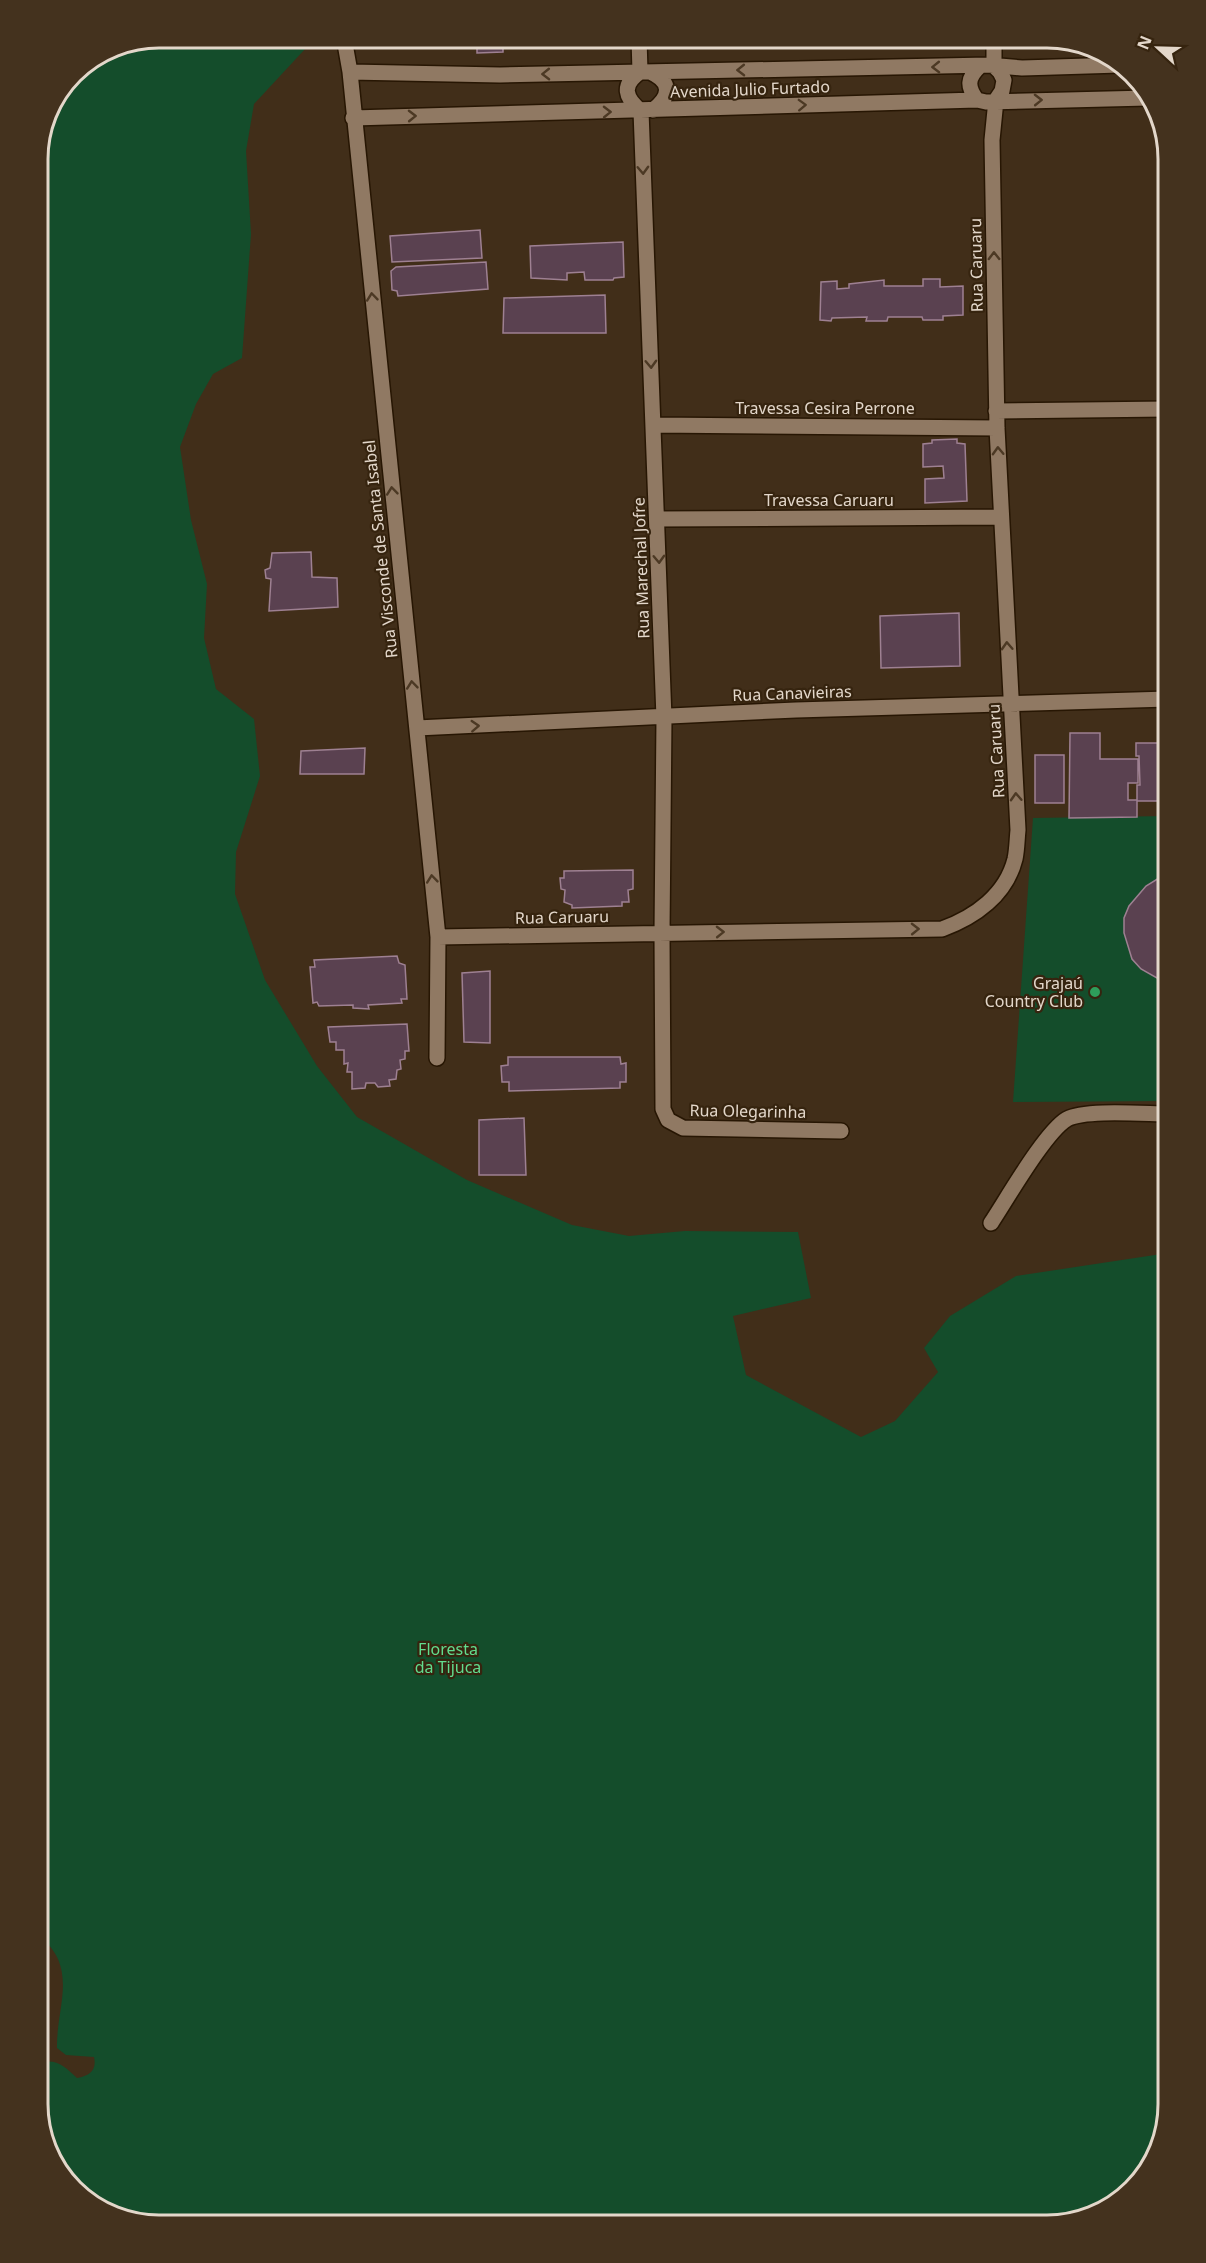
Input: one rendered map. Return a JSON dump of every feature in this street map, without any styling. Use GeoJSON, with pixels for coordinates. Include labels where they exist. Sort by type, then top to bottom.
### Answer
{"type":"FeatureCollection","features":[{"type":"Feature","properties":{"kind":"street","name":"Rua Visconde de Santa Isabel"},"geometry":{"type":"LineString","coordinates":[[346,48],[438,937],[437,1058]]}},
{"type":"Feature","properties":{"kind":"street","name":"Rua Marechal Jofre"},"geometry":{"type":"LineString","coordinates":[[641,48],[645,72]]}},
{"type":"Feature","properties":{"kind":"street","name":"Rua Caruaru"},"geometry":{"type":"LineString","coordinates":[[987,66],[991,48]]}},
{"type":"Feature","properties":{"kind":"street","name":"Avenida Julio Furtado"},"geometry":{"type":"LineString","coordinates":[[350,72],[500,75],[1106,65]]}},
{"type":"Feature","properties":{"kind":"street","name":"Rua Caruaru"},"geometry":{"type":"LineString","coordinates":[[438,937],[942,929],[978,912],[992,899],[1008,877],[1015,859],[1018,830],[996,411],[992,140],[996,100],[1002,91],[1004,80],[1000,72],[987,66],[973,72],[969,81],[970,90],[977,100]]}},
{"type":"Feature","properties":{"kind":"street","name":"Rua Marechal Jofre"},"geometry":{"type":"LineString","coordinates":[[645,72],[660,77],[666,85],[666,95],[662,103],[647,110],[631,103],[627,95],[628,85],[632,78],[645,72]]}},
{"type":"Feature","properties":{"kind":"street","name":"Avenida Julio Furtado"},"geometry":{"type":"LineString","coordinates":[[353,118],[977,100],[986,102],[1139,98]]}},
{"type":"Feature","properties":{"kind":"street","name":"Rua Marechal Jofre"},"geometry":{"type":"LineString","coordinates":[[647,110],[653,425],[664,718],[663,1109]]}},
{"type":"Feature","properties":{"kind":"street"},"geometry":{"type":"LineString","coordinates":[[996,411],[1158,409]]}},
{"type":"Feature","properties":{"kind":"street","name":"Travessa Cesira Perrone"},"geometry":{"type":"LineString","coordinates":[[653,425],[997,428]]}},
{"type":"Feature","properties":{"kind":"street","name":"Travessa Caruaru"},"geometry":{"type":"LineString","coordinates":[[657,519],[1000,517]]}},
{"type":"Feature","properties":{"kind":"street","name":"Rua Canavieiras"},"geometry":{"type":"LineString","coordinates":[[417,728],[796,710],[1158,699]]}},
{"type":"Feature","properties":{"kind":"street","name":"Rua Olegarinha"},"geometry":{"type":"LineString","coordinates":[[663,1109],[669,1120],[682,1128],[841,1131]]}},
{"type":"Feature","properties":{"kind":"street"},"geometry":{"type":"LineString","coordinates":[[991,1223],[1053,1130],[1069,1118],[1088,1114],[1158,1114]]}},
{"type":"Feature","properties":{"kind":"green space","name":"Floresta da Tijuca"},"geometry":{"type":"Polygon","coordinates":[[[159,48],[306,48],[254,104],[246,151],[251,234],[242,358],[213,374],[196,404],[180,447],[191,520],[207,584],[204,638],[216,689],[254,719],[260,776],[236,852],[235,894],[265,980],[317,1066],[357,1117],[467,1180],[572,1225],[629,1236],[685,1231],[798,1232],[811,1298],[733,1316],[746,1375],[861,1437],[895,1421],[938,1372],[924,1348],[950,1316],[1016,1276],[1158,1255],[1158,2111],[1156,2126],[1147,2153],[1139,2166],[1115,2192],[1089,2207],[1061,2214],[152,2215],[137,2213],[110,2204],[91,2192],[71,2172],[54,2140],[49,2118],[48,2062],[55,2062],[77,2078],[92,2072],[95,2062],[94,2057],[66,2055],[57,2048],[63,1988],[59,1960],[48,1944],[48,152],[50,137],[59,110],[71,91],[97,67],[117,56],[137,50],[159,48]]]}},
{"type":"Feature","properties":{"kind":"green space","name":"Grajaú Country Club"},"geometry":{"type":"Polygon","coordinates":[[[1158,816],[1158,1101],[1013,1102],[1033,818],[1158,816]]]}},
{"type":"Feature","properties":{"kind":"building"},"geometry":{"type":"Polygon","coordinates":[[[477,48],[503,48],[503,52],[477,53],[477,48]]]}},
{"type":"Feature","properties":{"kind":"building"},"geometry":{"type":"Polygon","coordinates":[[[480,230],[482,258],[392,262],[390,236],[480,230]]]}},
{"type":"Feature","properties":{"kind":"building"},"geometry":{"type":"Polygon","coordinates":[[[623,242],[624,277],[613,280],[585,280],[584,272],[567,273],[567,280],[531,278],[530,246],[623,242]]]}},
{"type":"Feature","properties":{"kind":"building"},"geometry":{"type":"Polygon","coordinates":[[[486,262],[488,289],[398,296],[397,291],[392,290],[391,271],[396,267],[486,262]]]}},
{"type":"Feature","properties":{"kind":"building"},"geometry":{"type":"Polygon","coordinates":[[[923,279],[940,279],[940,287],[963,286],[963,315],[943,316],[943,320],[923,320],[922,317],[888,317],[887,321],[866,321],[867,317],[820,320],[821,282],[837,281],[837,289],[849,288],[849,284],[884,280],[884,286],[923,286],[923,279]]]}},
{"type":"Feature","properties":{"kind":"building"},"geometry":{"type":"Polygon","coordinates":[[[605,295],[606,333],[503,333],[504,298],[605,295]]]}},
{"type":"Feature","properties":{"kind":"building"},"geometry":{"type":"Polygon","coordinates":[[[957,439],[957,443],[965,444],[967,501],[925,503],[925,479],[944,478],[943,466],[923,467],[923,444],[932,443],[932,440],[957,439]]]}},
{"type":"Feature","properties":{"kind":"building"},"geometry":{"type":"Polygon","coordinates":[[[311,552],[312,577],[337,578],[338,607],[269,611],[271,579],[266,578],[265,570],[270,568],[272,553],[311,552]]]}},
{"type":"Feature","properties":{"kind":"building"},"geometry":{"type":"Polygon","coordinates":[[[959,613],[960,666],[881,668],[880,616],[959,613]]]}},
{"type":"Feature","properties":{"kind":"building"},"geometry":{"type":"Polygon","coordinates":[[[1070,733],[1100,733],[1100,759],[1138,759],[1138,783],[1128,783],[1128,800],[1137,800],[1137,817],[1069,818],[1070,733]]]}},
{"type":"Feature","properties":{"kind":"building"},"geometry":{"type":"Polygon","coordinates":[[[1136,743],[1158,743],[1158,801],[1137,801],[1137,785],[1140,785],[1139,756],[1136,756],[1136,743]]]}},
{"type":"Feature","properties":{"kind":"building"},"geometry":{"type":"Polygon","coordinates":[[[365,748],[364,774],[300,774],[301,751],[365,748]]]}},
{"type":"Feature","properties":{"kind":"building"},"geometry":{"type":"Polygon","coordinates":[[[1035,755],[1064,755],[1064,803],[1035,803],[1035,755]]]}},
{"type":"Feature","properties":{"kind":"building"},"geometry":{"type":"Polygon","coordinates":[[[633,870],[633,889],[628,890],[629,902],[622,902],[622,906],[572,908],[572,905],[564,902],[565,890],[561,889],[560,878],[564,878],[564,871],[633,870]]]}},
{"type":"Feature","properties":{"kind":"building"},"geometry":{"type":"Polygon","coordinates":[[[1158,879],[1158,979],[1141,969],[1132,959],[1124,933],[1124,918],[1129,906],[1146,886],[1158,879]]]}},
{"type":"Feature","properties":{"kind":"building"},"geometry":{"type":"Polygon","coordinates":[[[397,956],[399,963],[405,965],[407,999],[401,999],[402,1003],[368,1005],[369,1009],[353,1008],[353,1005],[319,1006],[317,1002],[313,1003],[310,967],[315,967],[314,960],[397,956]]]}},
{"type":"Feature","properties":{"kind":"building"},"geometry":{"type":"Polygon","coordinates":[[[490,971],[490,1043],[464,1042],[462,973],[490,971]]]}},
{"type":"Feature","properties":{"kind":"building"},"geometry":{"type":"Polygon","coordinates":[[[407,1024],[409,1051],[405,1051],[405,1059],[400,1060],[401,1069],[397,1070],[396,1079],[389,1080],[390,1086],[378,1087],[375,1083],[366,1083],[365,1088],[352,1089],[352,1072],[347,1072],[348,1063],[344,1064],[344,1050],[336,1050],[336,1042],[330,1042],[328,1027],[407,1024]]]}},
{"type":"Feature","properties":{"kind":"building"},"geometry":{"type":"Polygon","coordinates":[[[508,1057],[620,1057],[621,1064],[626,1063],[626,1082],[620,1082],[620,1088],[509,1091],[509,1082],[502,1082],[501,1066],[508,1065],[508,1057]]]}},
{"type":"Feature","properties":{"kind":"building"},"geometry":{"type":"Polygon","coordinates":[[[524,1118],[526,1175],[479,1175],[479,1120],[524,1118]]]}},
{"type":"Feature","properties":{"kind":"place","name":"Grajaú Country Club"},"geometry":{"type":"Point","coordinates":[1095,992]}}]}
